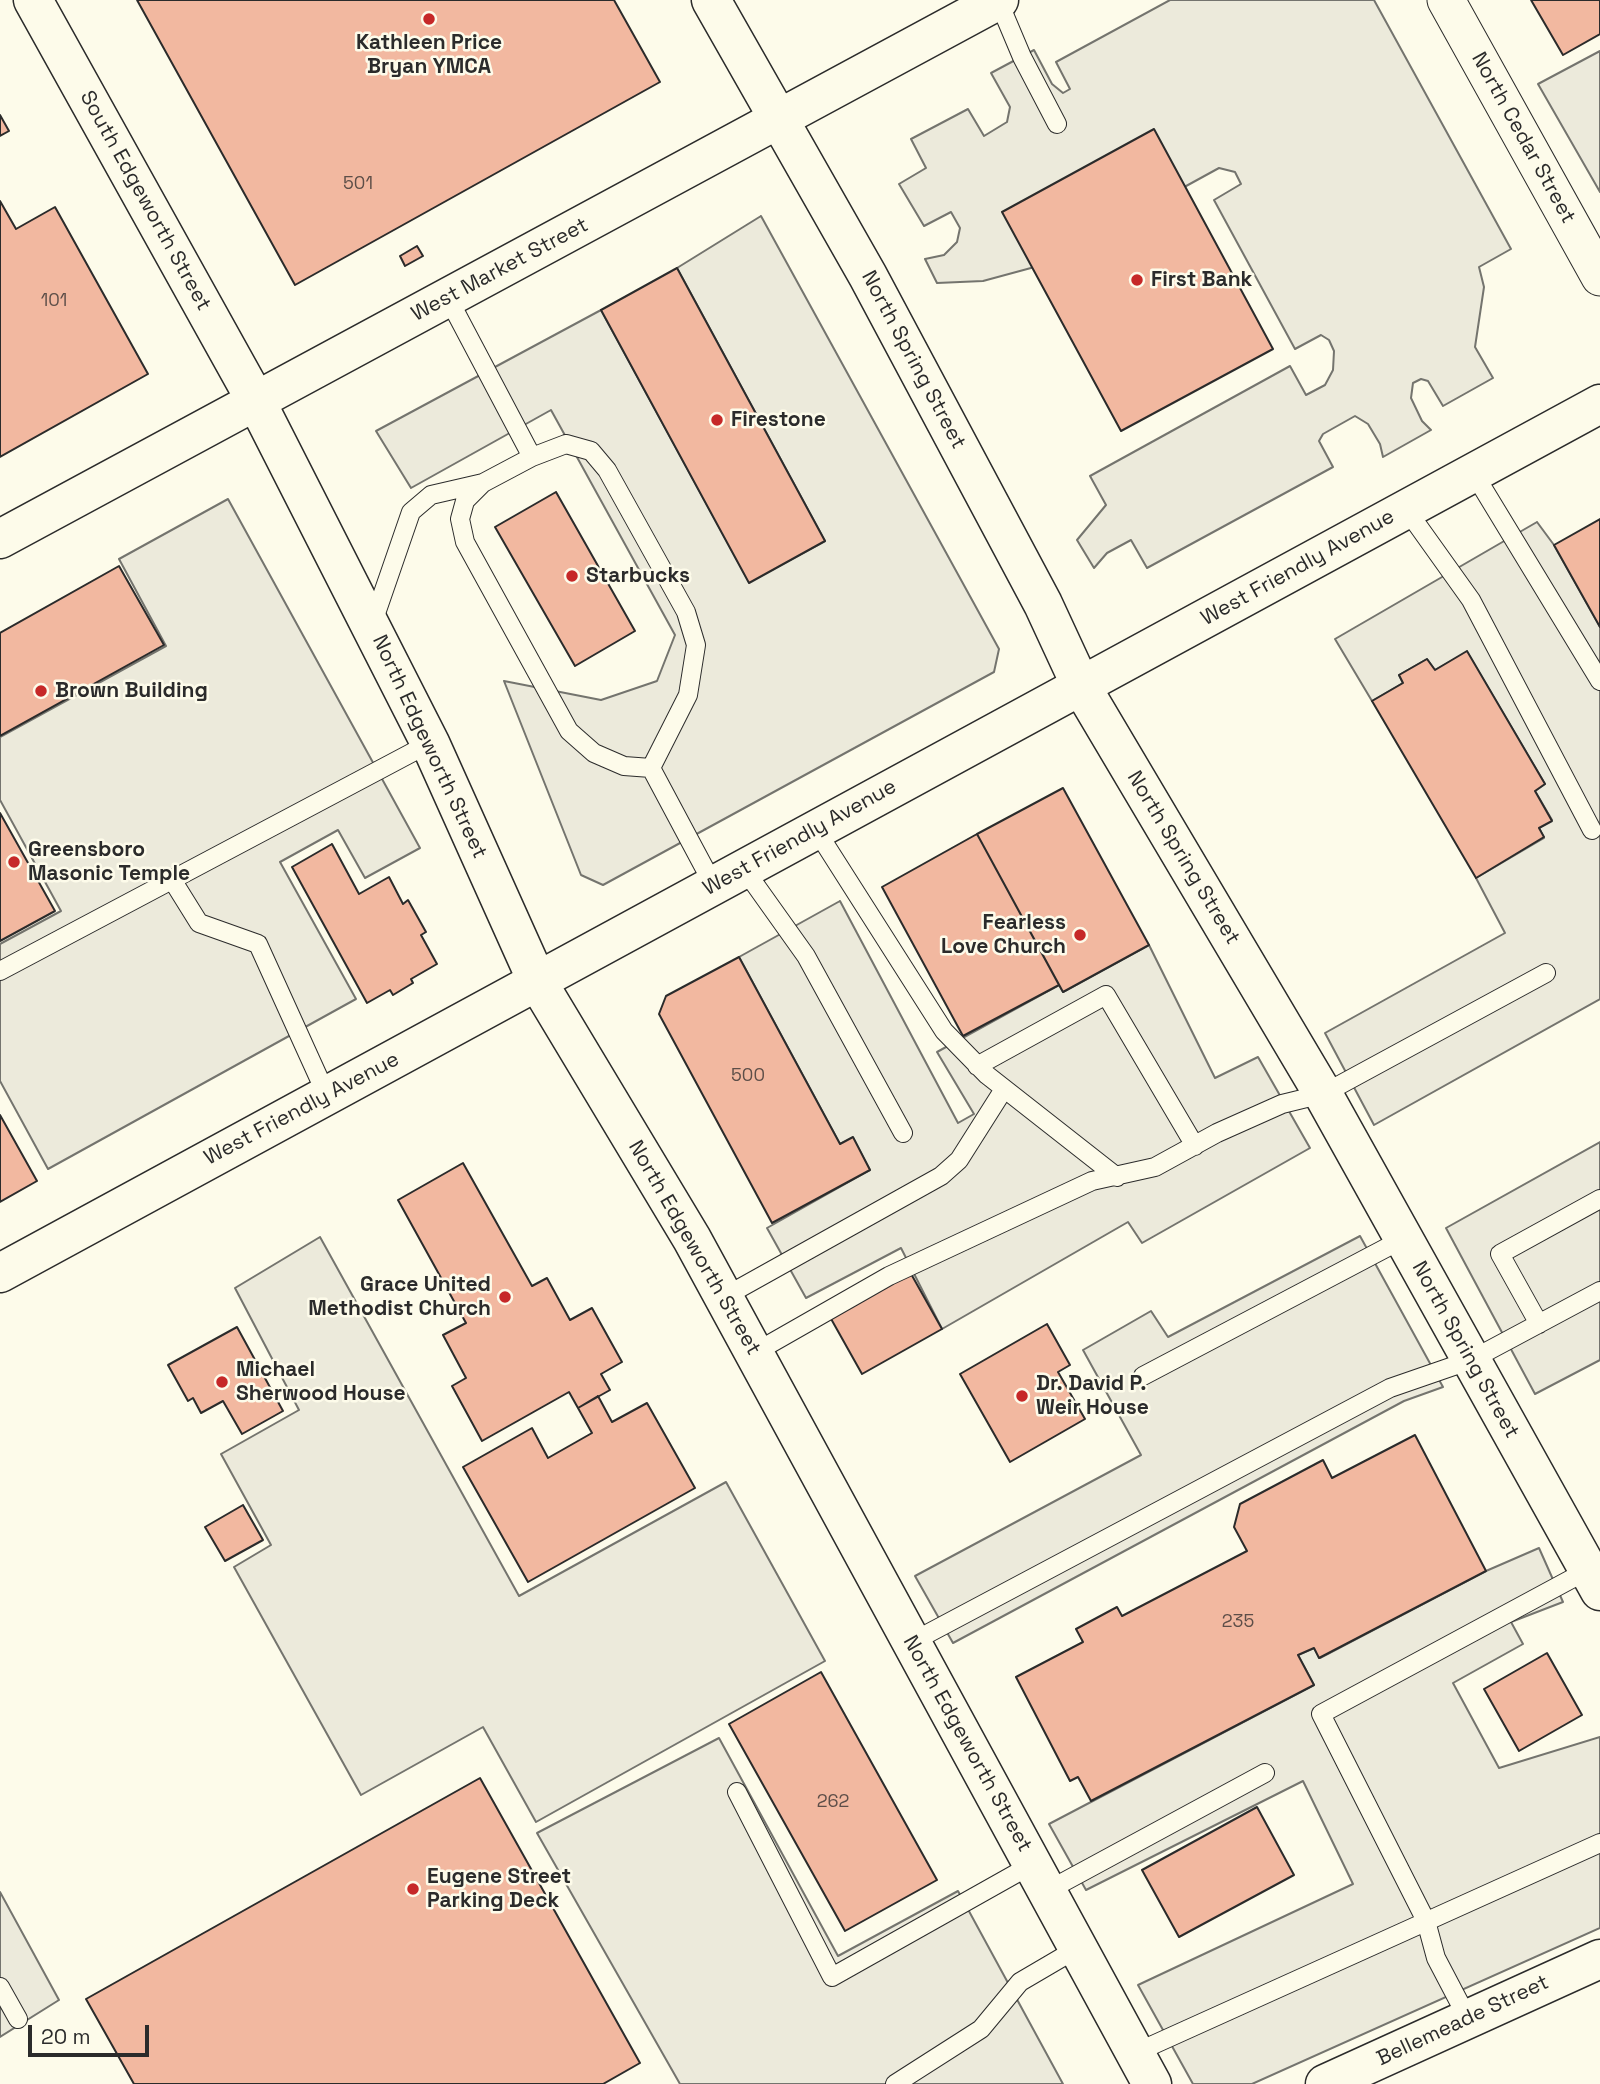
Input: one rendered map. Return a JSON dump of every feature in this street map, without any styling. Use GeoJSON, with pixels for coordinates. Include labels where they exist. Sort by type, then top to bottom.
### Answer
{"type":"FeatureCollection","features":[{"type":"Feature","properties":{"kind":"main road","name":"South Edgeworth Street"},"geometry":{"type":"LineString","coordinates":[[33,0],[256,401]]}},
{"type":"Feature","properties":{"kind":"main road","name":"North Spring Street"},"geometry":{"type":"LineString","coordinates":[[711,0],[780,118],[1026,571],[1081,686],[1323,1094],[1597,1585]]}},
{"type":"Feature","properties":{"kind":"main road","name":"West Market Street"},"geometry":{"type":"LineString","coordinates":[[0,539],[998,0]]}},
{"type":"Feature","properties":{"kind":"main road","name":"North Edgeworth Street"},"geometry":{"type":"LineString","coordinates":[[256,401],[430,743],[537,981],[724,1297],[1144,2068]]}},
{"type":"Feature","properties":{"kind":"main road","name":"West Friendly Avenue"},"geometry":{"type":"LineString","coordinates":[[0,1273],[1600,404]]}},
{"type":"Feature","properties":{"kind":"main road","name":"Bellemeade Street"},"geometry":{"type":"LineString","coordinates":[[1325,2084],[1600,1959]]}},
{"type":"Feature","properties":{"kind":"street","name":"North Cedar Street"},"geometry":{"type":"LineString","coordinates":[[1446,0],[1600,277]]}},
{"type":"Feature","properties":{"kind":"lane"},"geometry":{"type":"LineString","coordinates":[[998,0],[1022,57],[1057,124]]}},
{"type":"Feature","properties":{"kind":"lane"},"geometry":{"type":"LineString","coordinates":[[448,298],[532,457]]}},
{"type":"Feature","properties":{"kind":"lane"},"geometry":{"type":"LineString","coordinates":[[371,626],[411,512],[431,495],[483,483],[532,457],[566,444],[591,451],[607,470],[686,612],[696,645],[688,695],[651,768]]}},
{"type":"Feature","properties":{"kind":"lane"},"geometry":{"type":"LineString","coordinates":[[1473,472],[1600,681]]}},
{"type":"Feature","properties":{"kind":"lane"},"geometry":{"type":"LineString","coordinates":[[483,483],[465,500],[460,519],[465,542],[569,731],[594,753],[624,766],[651,768]]}},
{"type":"Feature","properties":{"kind":"lane"},"geometry":{"type":"LineString","coordinates":[[1406,509],[1471,600],[1592,830]]}},
{"type":"Feature","properties":{"kind":"lane"},"geometry":{"type":"LineString","coordinates":[[0,971],[430,743]]}},
{"type":"Feature","properties":{"kind":"lane"},"geometry":{"type":"LineString","coordinates":[[651,768],[729,877],[806,956],[903,1133]]}},
{"type":"Feature","properties":{"kind":"lane"},"geometry":{"type":"LineString","coordinates":[[816,830],[944,1031],[977,1066],[1004,1089],[1117,1177]]}},
{"type":"Feature","properties":{"kind":"lane"},"geometry":{"type":"LineString","coordinates":[[172,878],[199,923],[258,944],[327,1096]]}},
{"type":"Feature","properties":{"kind":"lane"},"geometry":{"type":"LineString","coordinates":[[754,1353],[889,1276],[1092,1181],[1155,1167],[1282,1104],[1323,1094],[1546,973]]}},
{"type":"Feature","properties":{"kind":"lane"},"geometry":{"type":"LineString","coordinates":[[977,1066],[1106,995],[1195,1146]]}},
{"type":"Feature","properties":{"kind":"lane"},"geometry":{"type":"LineString","coordinates":[[724,1297],[942,1176],[959,1160],[1004,1089]]}},
{"type":"Feature","properties":{"kind":"lane"},"geometry":{"type":"LineString","coordinates":[[1539,1324],[1500,1254],[1600,1199]]}},
{"type":"Feature","properties":{"kind":"lane"},"geometry":{"type":"LineString","coordinates":[[1143,1376],[1403,1239]]}},
{"type":"Feature","properties":{"kind":"lane"},"geometry":{"type":"LineString","coordinates":[[912,1642],[1390,1388],[1471,1360],[1600,1291]]}},
{"type":"Feature","properties":{"kind":"lane"},"geometry":{"type":"LineString","coordinates":[[1468,2019],[1436,1958],[1426,1922],[1321,1714],[1597,1585]]}},
{"type":"Feature","properties":{"kind":"lane"},"geometry":{"type":"LineString","coordinates":[[737,1792],[832,1977],[1265,1773]]}},
{"type":"Feature","properties":{"kind":"lane"},"geometry":{"type":"LineString","coordinates":[[1144,2068],[1426,1922],[1600,1843]]}},
{"type":"Feature","properties":{"kind":"lane"},"geometry":{"type":"LineString","coordinates":[[895,2084],[981,2029],[1020,1982],[1078,1948]]}},
{"type":"Feature","properties":{"kind":"lane"},"geometry":{"type":"LineString","coordinates":[[0,1987],[18,2019]]}},
{"type":"Feature","properties":{"kind":"shaded area"},"geometry":{"type":"Polygon","coordinates":[[[1170,0],[1374,0],[1511,249],[1479,267],[1484,287],[1475,347],[1493,378],[1443,406],[1428,381],[1421,379],[1413,383],[1411,398],[1422,421],[1431,430],[1383,457],[1380,444],[1368,424],[1355,416],[1323,434],[1319,441],[1333,467],[1147,568],[1131,540],[1107,553],[1094,568],[1077,540],[1106,505],[1090,476],[1290,366],[1306,395],[1325,385],[1333,370],[1334,351],[1329,340],[1321,335],[1295,349],[1214,200],[1241,184],[1235,172],[1219,168],[1042,265],[983,281],[937,283],[925,259],[944,255],[957,242],[960,228],[951,212],[924,226],[899,184],[926,168],[911,139],[968,109],[984,136],[1007,122],[1010,107],[991,73],[1034,50],[1052,84],[1063,93],[1070,89],[1056,62],[1170,0]]]}},
{"type":"Feature","properties":{"kind":"shaded area"},"geometry":{"type":"Polygon","coordinates":[[[1600,51],[1600,192],[1538,84],[1600,51]]]}},
{"type":"Feature","properties":{"kind":"shaded area"},"geometry":{"type":"Polygon","coordinates":[[[761,216],[999,649],[994,672],[603,885],[581,875],[504,681],[601,700],[657,681],[675,635],[551,410],[411,488],[376,431],[601,310],[749,582],[825,541],[677,268],[761,216]]]}},
{"type":"Feature","properties":{"kind":"shaded area"},"geometry":{"type":"Polygon","coordinates":[[[228,499],[420,848],[365,878],[338,830],[280,862],[356,999],[48,1169],[0,1081],[0,944],[61,911],[0,800],[0,737],[166,646],[119,559],[228,499]]]}},
{"type":"Feature","properties":{"kind":"shaded area"},"geometry":{"type":"Polygon","coordinates":[[[1537,522],[1554,545],[1600,627],[1600,999],[1374,1125],[1325,1033],[1505,933],[1476,878],[1544,838],[1539,828],[1552,820],[1535,791],[1545,784],[1467,652],[1435,670],[1427,659],[1399,675],[1403,683],[1372,701],[1335,639],[1537,522]]]}},
{"type":"Feature","properties":{"kind":"shaded area"},"geometry":{"type":"Polygon","coordinates":[[[840,901],[958,1123],[974,1114],[937,1052],[1059,985],[1063,992],[1149,945],[1215,1078],[1258,1057],[1310,1148],[1142,1243],[1128,1222],[942,1329],[901,1248],[806,1298],[767,1228],[870,1170],[853,1138],[840,1144],[739,957],[840,901]]]}},
{"type":"Feature","properties":{"kind":"shaded area"},"geometry":{"type":"Polygon","coordinates":[[[1600,1142],[1600,1360],[1535,1394],[1446,1228],[1600,1142]]]}},
{"type":"Feature","properties":{"kind":"shaded area"},"geometry":{"type":"Polygon","coordinates":[[[1360,1236],[1443,1387],[1404,1401],[953,1643],[915,1576],[1141,1455],[1083,1350],[1151,1311],[1168,1337],[1360,1236]]]}},
{"type":"Feature","properties":{"kind":"shaded area"},"geometry":{"type":"Polygon","coordinates":[[[320,1237],[519,1596],[726,1482],[825,1661],[536,1822],[483,1727],[361,1795],[234,1567],[271,1545],[221,1454],[299,1410],[235,1288],[320,1237]]]}},
{"type":"Feature","properties":{"kind":"shaded area"},"geometry":{"type":"Polygon","coordinates":[[[1539,1548],[1563,1602],[1511,1622],[1523,1644],[1453,1683],[1499,1768],[1600,1737],[1600,1928],[1252,2084],[1193,2084],[1138,1985],[1353,1884],[1303,1781],[1086,1890],[1049,1824],[1314,1685],[1298,1655],[1314,1648],[1320,1658],[1486,1571],[1539,1548]]]}},
{"type":"Feature","properties":{"kind":"shaded area"},"geometry":{"type":"Polygon","coordinates":[[[719,1738],[838,1956],[958,1891],[1063,2084],[680,2084],[537,1833],[719,1738]]]}},
{"type":"Feature","properties":{"kind":"shaded area"},"geometry":{"type":"Polygon","coordinates":[[[0,1892],[59,2000],[0,2037],[0,1892]]]}},
{"type":"Feature","properties":{"kind":"building"},"geometry":{"type":"Polygon","coordinates":[[[137,0],[614,0],[660,82],[295,285],[137,0]]]}},
{"type":"Feature","properties":{"kind":"building"},"geometry":{"type":"Polygon","coordinates":[[[1531,0],[1600,0],[1600,34],[1563,55],[1531,0]]]}},
{"type":"Feature","properties":{"kind":"building"},"geometry":{"type":"Polygon","coordinates":[[[0,115],[9,131],[0,136],[0,115]]]}},
{"type":"Feature","properties":{"kind":"building","name":"First Bank"},"geometry":{"type":"Polygon","coordinates":[[[1154,129],[1273,349],[1121,431],[1002,212],[1154,129]]]}},
{"type":"Feature","properties":{"kind":"building"},"geometry":{"type":"Polygon","coordinates":[[[0,201],[16,229],[55,207],[148,374],[0,457],[0,201]]]}},
{"type":"Feature","properties":{"kind":"building"},"geometry":{"type":"Polygon","coordinates":[[[417,246],[423,256],[405,266],[400,256],[417,246]]]}},
{"type":"Feature","properties":{"kind":"building"},"geometry":{"type":"Polygon","coordinates":[[[677,268],[825,541],[749,583],[601,310],[677,268]]]}},
{"type":"Feature","properties":{"kind":"building"},"geometry":{"type":"Polygon","coordinates":[[[556,492],[635,631],[575,666],[495,527],[556,492]]]}},
{"type":"Feature","properties":{"kind":"building"},"geometry":{"type":"Polygon","coordinates":[[[1600,519],[1600,627],[1554,545],[1600,519]]]}},
{"type":"Feature","properties":{"kind":"building","name":"Brown Building"},"geometry":{"type":"Polygon","coordinates":[[[119,566],[164,645],[0,736],[0,633],[119,566]]]}},
{"type":"Feature","properties":{"kind":"building"},"geometry":{"type":"Polygon","coordinates":[[[1467,651],[1545,784],[1535,791],[1552,821],[1539,828],[1544,837],[1476,878],[1372,701],[1403,683],[1399,675],[1427,659],[1435,670],[1467,651]]]}},
{"type":"Feature","properties":{"kind":"building"},"geometry":{"type":"Polygon","coordinates":[[[1063,788],[1149,945],[1063,992],[977,834],[1063,788]]]}},
{"type":"Feature","properties":{"kind":"building","name":"Greensboro Masonic Temple"},"geometry":{"type":"Polygon","coordinates":[[[0,813],[55,911],[0,941],[0,813]]]}},
{"type":"Feature","properties":{"kind":"building"},"geometry":{"type":"Polygon","coordinates":[[[977,834],[1059,985],[963,1036],[882,887],[977,834]]]}},
{"type":"Feature","properties":{"kind":"building"},"geometry":{"type":"Polygon","coordinates":[[[332,844],[359,894],[389,877],[403,904],[408,900],[426,932],[421,935],[437,964],[411,979],[413,983],[393,995],[390,990],[367,1003],[292,867],[332,844]]]}},
{"type":"Feature","properties":{"kind":"building"},"geometry":{"type":"Polygon","coordinates":[[[739,957],[840,1144],[853,1137],[870,1170],[772,1223],[659,1014],[666,996],[739,957]]]}},
{"type":"Feature","properties":{"kind":"building"},"geometry":{"type":"Polygon","coordinates":[[[0,1115],[37,1181],[0,1202],[0,1115]]]}},
{"type":"Feature","properties":{"kind":"building","name":"Grace United Methodist Church"},"geometry":{"type":"Polygon","coordinates":[[[463,1163],[532,1286],[547,1278],[570,1320],[592,1308],[622,1362],[601,1374],[610,1390],[578,1408],[569,1392],[482,1441],[452,1386],[466,1378],[443,1335],[466,1323],[398,1200],[463,1163]]]}},
{"type":"Feature","properties":{"kind":"building"},"geometry":{"type":"Polygon","coordinates":[[[910,1272],[942,1329],[862,1374],[830,1317],[910,1272]]]}},
{"type":"Feature","properties":{"kind":"building","name":"Dr. David P. Weir House"},"geometry":{"type":"Polygon","coordinates":[[[1047,1324],[1070,1365],[1058,1372],[1085,1419],[1010,1462],[960,1374],[1047,1324]]]}},
{"type":"Feature","properties":{"kind":"building","name":"Michael Sherwood House"},"geometry":{"type":"Polygon","coordinates":[[[237,1327],[283,1411],[242,1434],[223,1401],[201,1413],[193,1398],[188,1401],[168,1365],[237,1327]]]}},
{"type":"Feature","properties":{"kind":"building"},"geometry":{"type":"Polygon","coordinates":[[[598,1396],[612,1422],[647,1403],[695,1488],[528,1582],[463,1467],[532,1428],[548,1458],[592,1433],[578,1408],[598,1396]]]}},
{"type":"Feature","properties":{"kind":"building"},"geometry":{"type":"Polygon","coordinates":[[[1415,1435],[1486,1571],[1319,1658],[1314,1648],[1298,1655],[1314,1685],[1091,1801],[1078,1777],[1070,1781],[1016,1677],[1083,1642],[1076,1629],[1117,1607],[1122,1616],[1247,1551],[1234,1527],[1240,1504],[1323,1460],[1332,1478],[1415,1435]]]}},
{"type":"Feature","properties":{"kind":"building"},"geometry":{"type":"Polygon","coordinates":[[[243,1505],[263,1540],[225,1561],[205,1527],[243,1505]]]}},
{"type":"Feature","properties":{"kind":"building"},"geometry":{"type":"Polygon","coordinates":[[[1547,1653],[1582,1715],[1519,1751],[1484,1689],[1547,1653]]]}},
{"type":"Feature","properties":{"kind":"building"},"geometry":{"type":"Polygon","coordinates":[[[821,1672],[937,1880],[845,1931],[729,1724],[821,1672]]]}},
{"type":"Feature","properties":{"kind":"building","name":"Eugene Street Parking Deck"},"geometry":{"type":"Polygon","coordinates":[[[480,1778],[640,2063],[603,2084],[134,2084],[86,1999],[480,1778]]]}},
{"type":"Feature","properties":{"kind":"building"},"geometry":{"type":"Polygon","coordinates":[[[1257,1807],[1294,1875],[1179,1937],[1142,1870],[1257,1807]]]}},
{"type":"Feature","properties":{"kind":"place","name":"Kathleen Price Bryan YMCA"},"geometry":{"type":"Point","coordinates":[429,19]}},
{"type":"Feature","properties":{"kind":"place","name":"First Bank"},"geometry":{"type":"Point","coordinates":[1137,280]}},
{"type":"Feature","properties":{"kind":"place","name":"Firestone"},"geometry":{"type":"Point","coordinates":[717,420]}},
{"type":"Feature","properties":{"kind":"place","name":"Starbucks"},"geometry":{"type":"Point","coordinates":[572,576]}},
{"type":"Feature","properties":{"kind":"place","name":"Brown Building"},"geometry":{"type":"Point","coordinates":[41,691]}},
{"type":"Feature","properties":{"kind":"place","name":"Greensboro Masonic Temple"},"geometry":{"type":"Point","coordinates":[14,862]}},
{"type":"Feature","properties":{"kind":"place","name":"Fearless Love Church"},"geometry":{"type":"Point","coordinates":[1080,935]}},
{"type":"Feature","properties":{"kind":"place","name":"Grace United Methodist Church"},"geometry":{"type":"Point","coordinates":[505,1297]}},
{"type":"Feature","properties":{"kind":"place","name":"Michael Sherwood House"},"geometry":{"type":"Point","coordinates":[222,1382]}},
{"type":"Feature","properties":{"kind":"place","name":"Dr. David P. Weir House"},"geometry":{"type":"Point","coordinates":[1022,1396]}},
{"type":"Feature","properties":{"kind":"place","name":"Eugene Street Parking Deck"},"geometry":{"type":"Point","coordinates":[413,1889]}}]}
